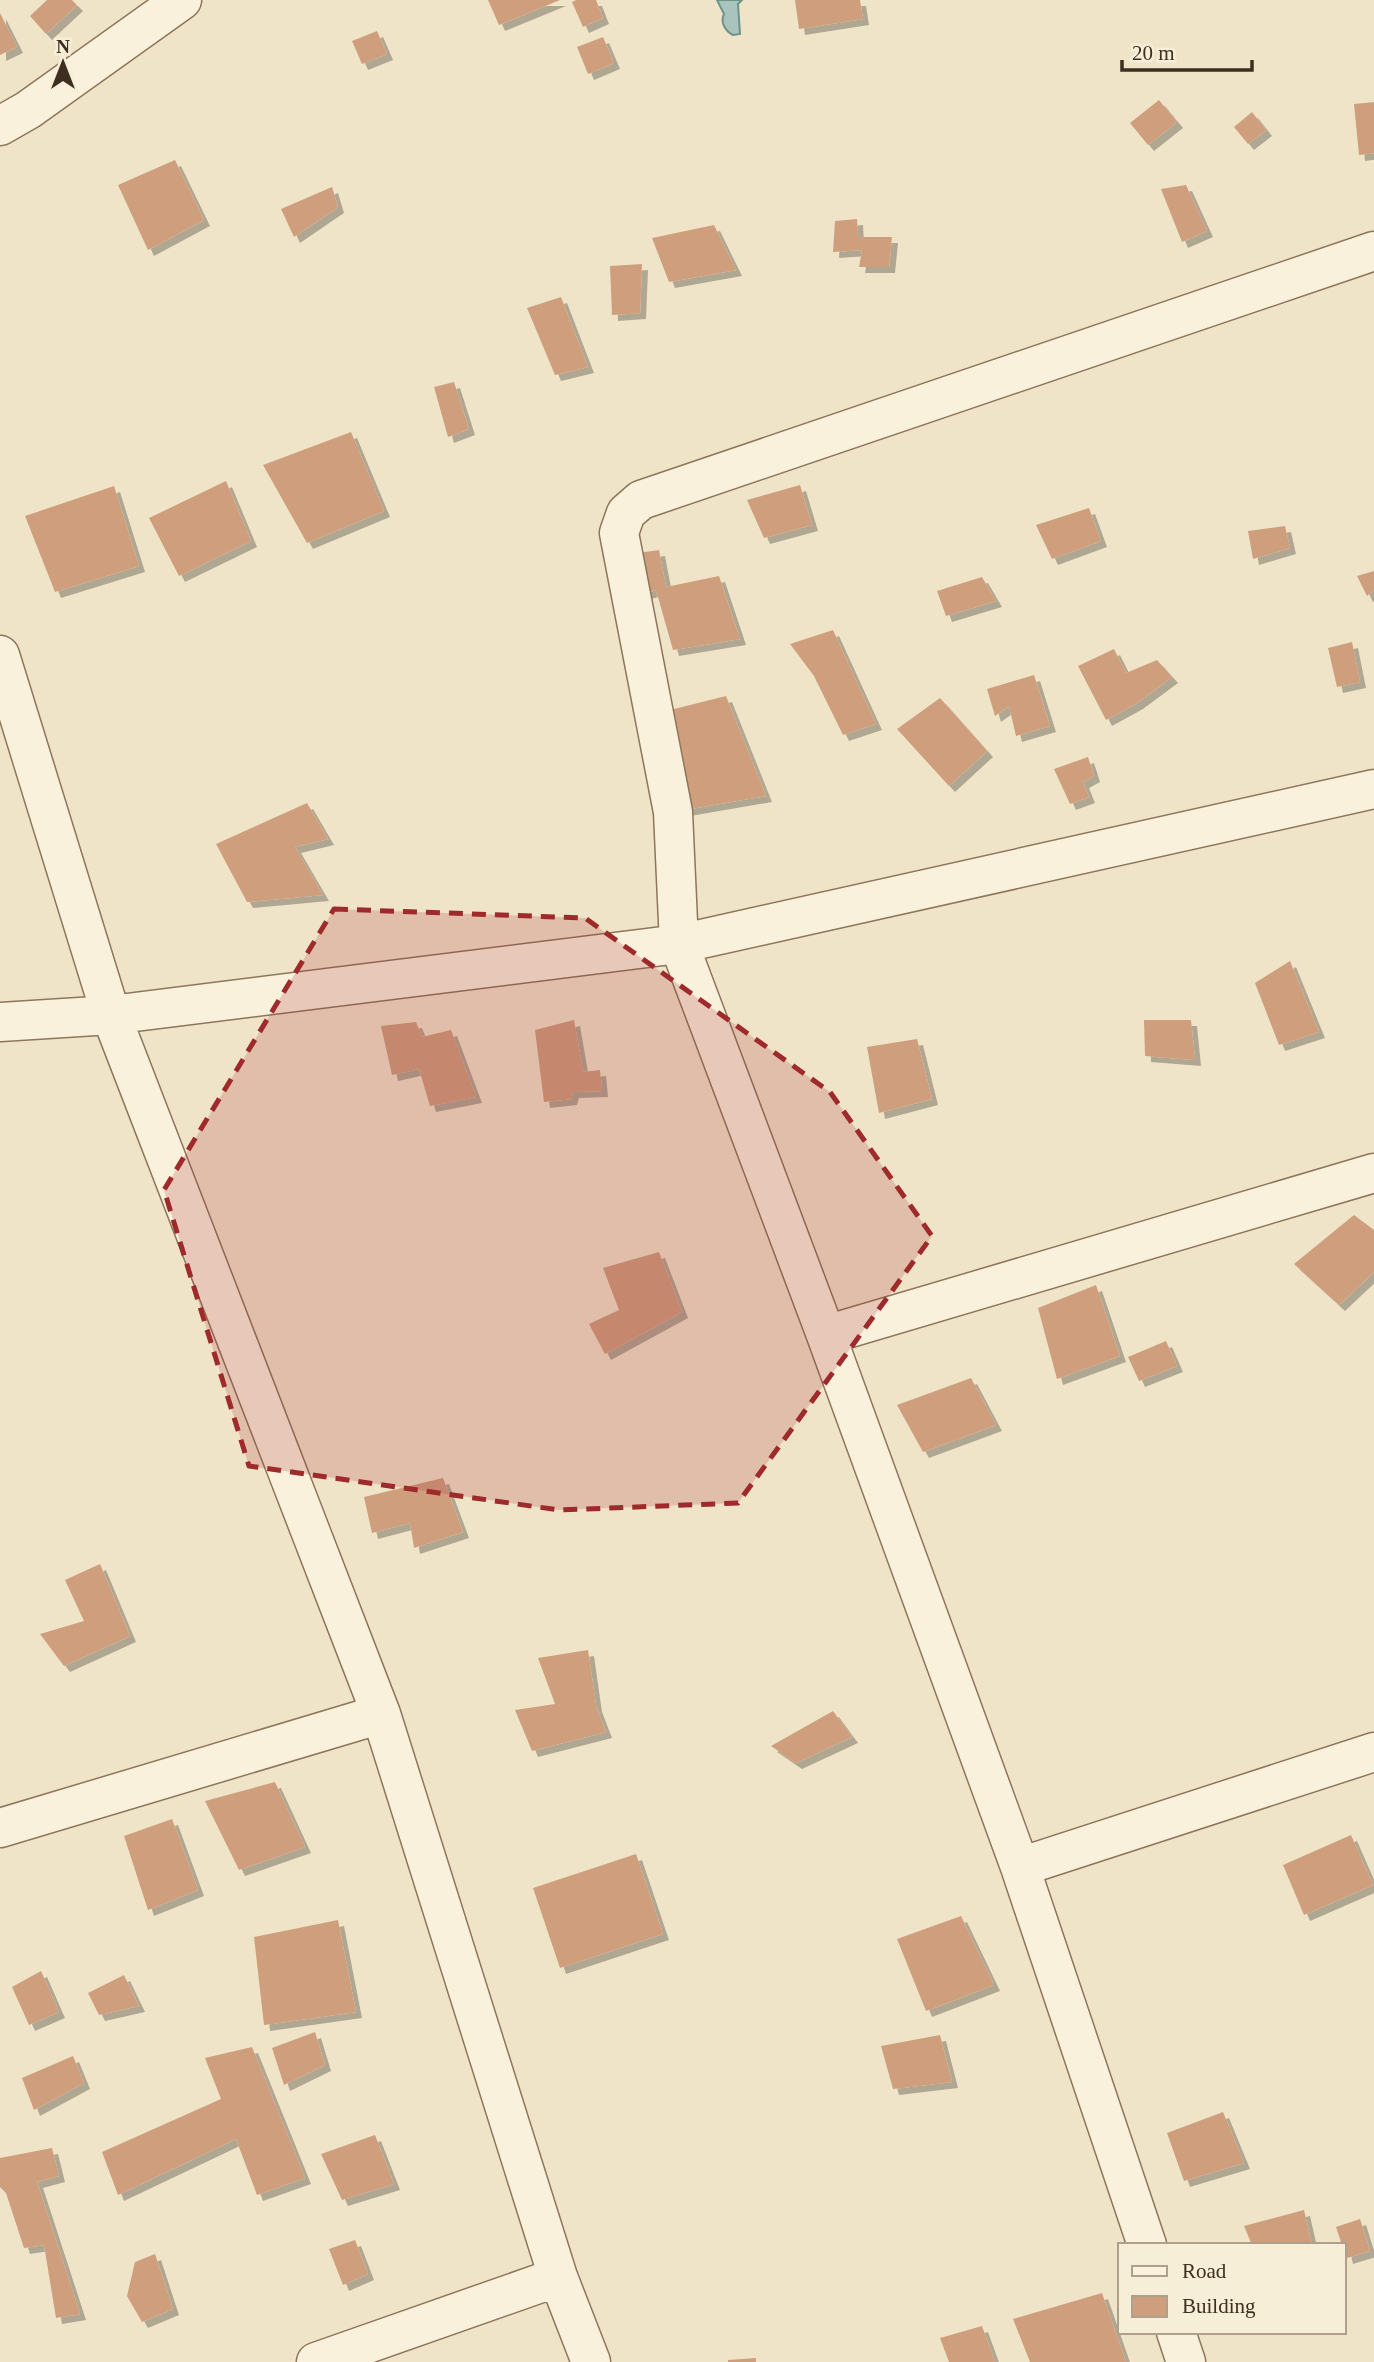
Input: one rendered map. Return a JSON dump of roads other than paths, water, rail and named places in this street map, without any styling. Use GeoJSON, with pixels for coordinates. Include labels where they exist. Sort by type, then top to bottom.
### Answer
{"type":"FeatureCollection","features":[{"type":"Feature","properties":{"kind":"street"},"geometry":{"type":"LineString","coordinates":[[0,126],[29,110],[182,0]]}},
{"type":"Feature","properties":{"kind":"street"},"geometry":{"type":"LineString","coordinates":[[1146,2243],[1020,1867],[826,1335],[679,944],[673,811],[619,533],[626,513],[641,500],[1374,251]]}},
{"type":"Feature","properties":{"kind":"street"},"geometry":{"type":"LineString","coordinates":[[0,655],[110,1015],[381,1714],[558,2277],[592,2362]]}},
{"type":"Feature","properties":{"kind":"street"},"geometry":{"type":"LineString","coordinates":[[0,1022],[110,1015],[679,944],[1374,789]]}},
{"type":"Feature","properties":{"kind":"street"},"geometry":{"type":"LineString","coordinates":[[826,1335],[1374,1173]]}},
{"type":"Feature","properties":{"kind":"street"},"geometry":{"type":"LineString","coordinates":[[0,1828],[381,1714]]}},
{"type":"Feature","properties":{"kind":"street"},"geometry":{"type":"LineString","coordinates":[[1020,1867],[1374,1752]]}},
{"type":"Feature","properties":{"kind":"street"},"geometry":{"type":"LineString","coordinates":[[316,2362],[558,2277]]}},
{"type":"Feature","properties":{"kind":"street"},"geometry":{"type":"LineString","coordinates":[[1177,2334],[1186,2362]]}},
{"type":"Feature","properties":{"kind":"water"},"geometry":{"type":"Polygon","coordinates":[[[717,0],[742,0],[738,4],[740,34],[733,35],[726,29],[723,23],[724,14],[717,0]]]}}]}
